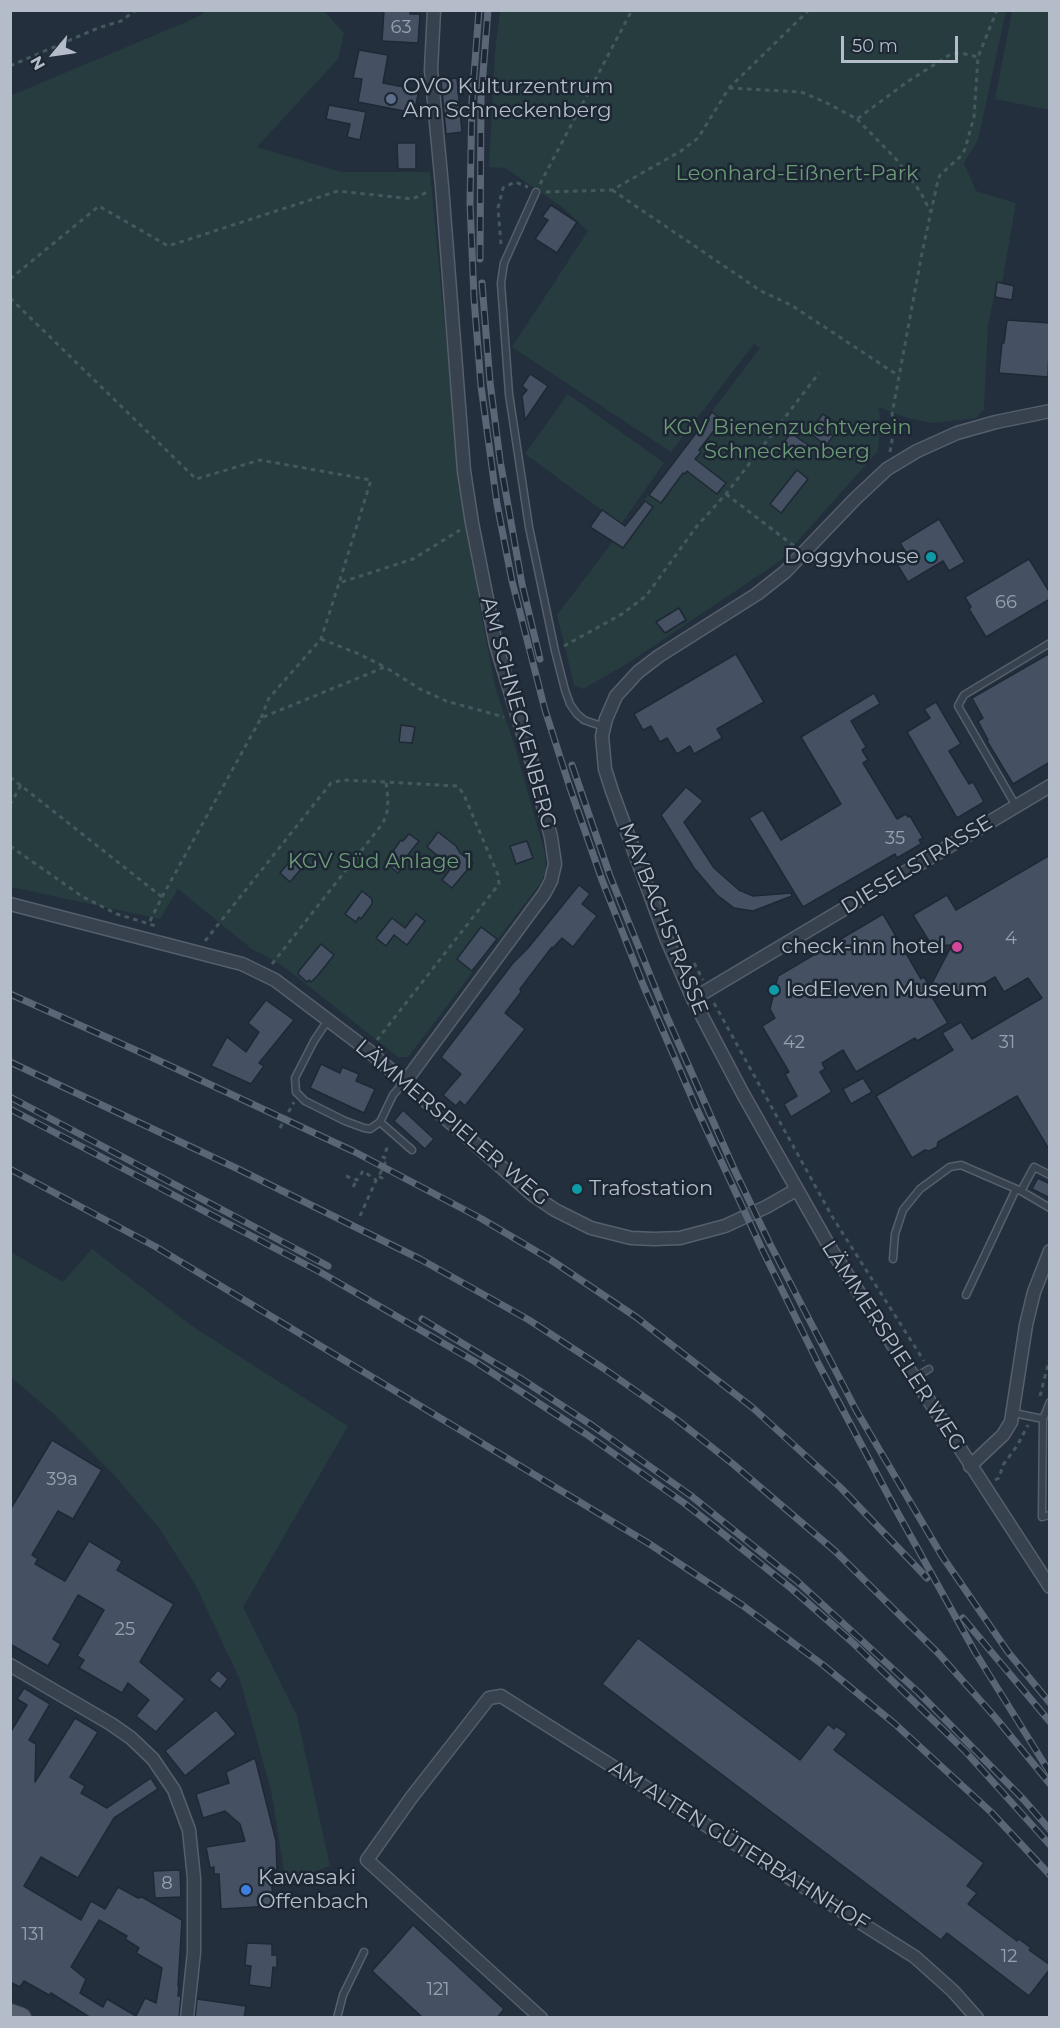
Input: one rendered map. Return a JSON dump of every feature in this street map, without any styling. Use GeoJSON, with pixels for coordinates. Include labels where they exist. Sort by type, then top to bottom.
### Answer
{"type":"FeatureCollection","features":[{"type":"Feature","properties":{"kind":"main road"},"geometry":{"type":"LineString","coordinates":[[10,2014],[21,2018]]}},
{"type":"Feature","properties":{"kind":"street","name":"AM SCHNECKENBERG"},"geometry":{"type":"LineString","coordinates":[[405,1082],[544,894],[553,874],[554,852],[532,763],[496,645],[472,523],[460,426],[431,70],[434,10]]}},
{"type":"Feature","properties":{"kind":"street"},"geometry":{"type":"LineString","coordinates":[[603,732],[609,708],[616,696],[638,672],[659,656],[758,594],[786,572],[887,469],[924,447],[957,433],[1050,411]]}},
{"type":"Feature","properties":{"kind":"street","name":"MAYBACHSTRASSE"},"geometry":{"type":"LineString","coordinates":[[603,732],[605,769],[666,938],[693,999],[796,1190]]}},
{"type":"Feature","properties":{"kind":"street","name":"DIESELSTRASSE"},"geometry":{"type":"LineString","coordinates":[[693,999],[1050,786]]}},
{"type":"Feature","properties":{"kind":"street","name":"LÄMMERSPIELER WEG"},"geometry":{"type":"LineString","coordinates":[[10,904],[203,948],[264,974],[287,988],[369,1051],[533,1195],[574,1220],[607,1233],[631,1238],[654,1239],[680,1238],[704,1233],[725,1227],[766,1208],[796,1190],[832,1251],[1050,1587]]}},
{"type":"Feature","properties":{"kind":"street"},"geometry":{"type":"LineString","coordinates":[[970,1466],[1003,1435],[1014,1413],[1026,1325],[1034,1292],[1050,1251]]}},
{"type":"Feature","properties":{"kind":"street"},"geometry":{"type":"LineString","coordinates":[[10,1665],[111,1724],[130,1738],[153,1759],[174,1790],[189,1830],[193,1869],[194,1952],[187,2018]]}},
{"type":"Feature","properties":{"kind":"street","name":"AM ALTEN GÜTERBAHNHOF"},"geometry":{"type":"LineString","coordinates":[[541,2018],[367,1860],[489,1698],[501,1696],[915,1957],[953,1991],[977,2018]]}},
{"type":"Feature","properties":{"kind":"lane"},"geometry":{"type":"LineString","coordinates":[[536,192],[504,263],[501,283],[509,394],[530,527],[555,651],[570,704],[584,720],[603,732]]}},
{"type":"Feature","properties":{"kind":"lane"},"geometry":{"type":"LineString","coordinates":[[1016,806],[958,706],[964,695],[1050,643]]}},
{"type":"Feature","properties":{"kind":"lane"},"geometry":{"type":"LineString","coordinates":[[329,1020],[314,1041],[295,1078],[299,1096],[305,1101],[370,1129],[380,1122],[393,1095],[405,1082]]}},
{"type":"Feature","properties":{"kind":"lane"},"geometry":{"type":"LineString","coordinates":[[380,1122],[412,1150]]}},
{"type":"Feature","properties":{"kind":"lane"},"geometry":{"type":"LineString","coordinates":[[893,1259],[895,1234],[903,1209],[920,1189],[951,1167],[961,1165],[1018,1190],[1050,1208]]}},
{"type":"Feature","properties":{"kind":"lane"},"geometry":{"type":"LineString","coordinates":[[966,1295],[1018,1190],[1034,1167],[1050,1175]]}},
{"type":"Feature","properties":{"kind":"lane"},"geometry":{"type":"LineString","coordinates":[[914,1378],[929,1369]]}},
{"type":"Feature","properties":{"kind":"lane"},"geometry":{"type":"LineString","coordinates":[[1050,1402],[1043,1419],[1042,1517],[1050,1515]]}},
{"type":"Feature","properties":{"kind":"lane"},"geometry":{"type":"LineString","coordinates":[[1014,1413],[1043,1419]]}},
{"type":"Feature","properties":{"kind":"lane"},"geometry":{"type":"LineString","coordinates":[[337,2018],[343,1995],[364,1952]]}},
{"type":"Feature","properties":{"kind":"path"},"geometry":{"type":"LineString","coordinates":[[10,66],[98,28],[121,21],[136,10]]}},
{"type":"Feature","properties":{"kind":"path"},"geometry":{"type":"LineString","coordinates":[[536,192],[632,10]]}},
{"type":"Feature","properties":{"kind":"path"},"geometry":{"type":"LineString","coordinates":[[504,263],[498,208],[503,188],[515,182],[536,192],[612,190],[681,151],[698,138],[729,88],[809,10]]}},
{"type":"Feature","properties":{"kind":"path"},"geometry":{"type":"LineString","coordinates":[[887,469],[894,429],[892,414],[931,212],[940,175],[958,159],[965,149],[974,117],[978,57],[997,10]]}},
{"type":"Feature","properties":{"kind":"path"},"geometry":{"type":"LineString","coordinates":[[857,119],[907,82],[951,54],[961,53],[978,57]]}},
{"type":"Feature","properties":{"kind":"path"},"geometry":{"type":"LineString","coordinates":[[729,88],[801,92],[827,102],[857,119],[896,159],[921,193],[931,212]]}},
{"type":"Feature","properties":{"kind":"path"},"geometry":{"type":"LineString","coordinates":[[10,279],[99,206],[168,246],[338,191],[412,199],[442,186]]}},
{"type":"Feature","properties":{"kind":"path"},"geometry":{"type":"LineString","coordinates":[[612,190],[761,291],[791,305],[899,376]]}},
{"type":"Feature","properties":{"kind":"path"},"geometry":{"type":"LineString","coordinates":[[10,298],[196,479],[260,460],[371,480],[321,639],[269,698],[261,718],[149,923]]}},
{"type":"Feature","properties":{"kind":"path"},"geometry":{"type":"LineString","coordinates":[[555,651],[622,614],[646,596],[697,526],[726,494],[819,373]]}},
{"type":"Feature","properties":{"kind":"path"},"geometry":{"type":"LineString","coordinates":[[726,494],[804,554]]}},
{"type":"Feature","properties":{"kind":"path"},"geometry":{"type":"LineString","coordinates":[[339,583],[413,559],[472,523]]}},
{"type":"Feature","properties":{"kind":"path"},"geometry":{"type":"LineString","coordinates":[[321,639],[359,654],[420,689],[446,701],[518,721]]}},
{"type":"Feature","properties":{"kind":"path"},"geometry":{"type":"LineString","coordinates":[[261,718],[384,667]]}},
{"type":"Feature","properties":{"kind":"path"},"geometry":{"type":"LineString","coordinates":[[10,777],[162,897]]}},
{"type":"Feature","properties":{"kind":"path"},"geometry":{"type":"LineString","coordinates":[[203,948],[331,783],[343,780],[458,786],[498,875],[499,884],[369,1051]]}},
{"type":"Feature","properties":{"kind":"path"},"geometry":{"type":"LineString","coordinates":[[264,974],[384,823],[388,800],[386,782]]}},
{"type":"Feature","properties":{"kind":"path"},"geometry":{"type":"LineString","coordinates":[[10,805],[21,785]]}},
{"type":"Feature","properties":{"kind":"path"},"geometry":{"type":"LineString","coordinates":[[10,846],[83,897],[117,914],[160,927]]}},
{"type":"Feature","properties":{"kind":"path"},"geometry":{"type":"LineString","coordinates":[[714,1003],[833,1218],[924,1360]]}},
{"type":"Feature","properties":{"kind":"path"},"geometry":{"type":"LineString","coordinates":[[280,1128],[292,1104],[299,1096]]}},
{"type":"Feature","properties":{"kind":"path"},"geometry":{"type":"LineString","coordinates":[[360,1216],[378,1176],[381,1178],[383,1176],[380,1174],[387,1159],[383,1157],[393,1134]]}},
{"type":"Feature","properties":{"kind":"path"},"geometry":{"type":"LineString","coordinates":[[354,1188],[363,1171],[376,1180]]}},
{"type":"Feature","properties":{"kind":"path"},"geometry":{"type":"LineString","coordinates":[[346,1176],[357,1180]]}},
{"type":"Feature","properties":{"kind":"path"},"geometry":{"type":"LineString","coordinates":[[1040,1398],[1050,1357]]}},
{"type":"Feature","properties":{"kind":"path"},"geometry":{"type":"LineString","coordinates":[[992,1482],[999,1478],[1003,1465],[1026,1429]]}},
{"type":"Feature","properties":{"kind":"green space","name":"KGV Süd Anlage 1"},"geometry":{"type":"Polygon","coordinates":[[[204,11],[324,11],[344,33],[338,59],[257,147],[341,172],[430,172],[460,486],[482,619],[496,690],[516,750],[545,854],[546,872],[539,885],[408,1057],[398,1057],[292,973],[253,950],[178,889],[160,919],[11,887],[10,96],[186,22],[203,14],[204,11]]]}},
{"type":"Feature","properties":{"kind":"green space","name":"Leonhard-Eißnert-Park"},"geometry":{"type":"Polygon","coordinates":[[[500,11],[1006,11],[978,140],[964,163],[976,191],[1016,203],[1002,283],[997,283],[988,325],[984,409],[976,418],[933,423],[907,418],[878,407],[880,419],[878,451],[780,561],[628,663],[583,689],[574,685],[557,615],[760,348],[754,344],[671,452],[512,347],[588,231],[562,207],[505,168],[489,167],[495,53],[500,11]]]}},
{"type":"Feature","properties":{"kind":"green space"},"geometry":{"type":"Polygon","coordinates":[[[1012,11],[1049,11],[1049,110],[995,99],[1012,11]]]}},
{"type":"Feature","properties":{"kind":"green space"},"geometry":{"type":"Polygon","coordinates":[[[568,394],[664,463],[621,524],[525,454],[568,394]]]}},
{"type":"Feature","properties":{"kind":"green space"},"geometry":{"type":"Polygon","coordinates":[[[92,1249],[192,1326],[348,1426],[243,1607],[297,1716],[330,1866],[286,1882],[271,1790],[240,1680],[195,1584],[159,1528],[115,1476],[54,1414],[11,1377],[11,1252],[63,1282],[92,1249]]]}},
{"type":"Feature","properties":{"kind":"building"},"geometry":{"type":"Polygon","coordinates":[[[384,10],[410,10],[410,14],[420,14],[418,43],[382,41],[384,10]]]}},
{"type":"Feature","properties":{"kind":"building"},"geometry":{"type":"Polygon","coordinates":[[[359,50],[388,55],[383,83],[419,90],[414,113],[358,102],[362,79],[353,78],[359,50]]]}},
{"type":"Feature","properties":{"kind":"building"},"geometry":{"type":"Polygon","coordinates":[[[457,78],[462,132],[446,134],[441,80],[457,78]]]}},
{"type":"Feature","properties":{"kind":"building"},"geometry":{"type":"Polygon","coordinates":[[[329,105],[366,112],[360,140],[347,137],[350,124],[326,119],[329,105]]]}},
{"type":"Feature","properties":{"kind":"building"},"geometry":{"type":"Polygon","coordinates":[[[397,143],[416,143],[416,169],[398,169],[397,143]]]}},
{"type":"Feature","properties":{"kind":"building"},"geometry":{"type":"Polygon","coordinates":[[[551,205],[577,222],[557,253],[535,239],[548,220],[542,217],[551,205]]]}},
{"type":"Feature","properties":{"kind":"building"},"geometry":{"type":"Polygon","coordinates":[[[997,282],[1014,286],[1012,300],[995,297],[997,282]]]}},
{"type":"Feature","properties":{"kind":"building"},"geometry":{"type":"Polygon","coordinates":[[[1007,320],[1050,323],[1048,377],[999,373],[1007,320]]]}},
{"type":"Feature","properties":{"kind":"building"},"geometry":{"type":"Polygon","coordinates":[[[530,374],[548,386],[525,420],[522,396],[527,390],[522,386],[530,374]]]}},
{"type":"Feature","properties":{"kind":"building"},"geometry":{"type":"Polygon","coordinates":[[[712,412],[722,420],[699,450],[701,452],[695,459],[726,483],[717,494],[687,471],[683,473],[661,503],[649,495],[712,412]]]}},
{"type":"Feature","properties":{"kind":"building"},"geometry":{"type":"Polygon","coordinates":[[[823,414],[833,422],[826,430],[833,436],[826,446],[809,432],[823,414]]]}},
{"type":"Feature","properties":{"kind":"building"},"geometry":{"type":"Polygon","coordinates":[[[791,433],[808,445],[799,456],[783,443],[791,433]]]}},
{"type":"Feature","properties":{"kind":"building"},"geometry":{"type":"Polygon","coordinates":[[[797,470],[808,479],[781,513],[770,504],[797,470]]]}},
{"type":"Feature","properties":{"kind":"building"},"geometry":{"type":"Polygon","coordinates":[[[645,501],[653,507],[623,548],[590,527],[602,510],[625,526],[645,501]]]}},
{"type":"Feature","properties":{"kind":"building","name":"Doggyhouse"},"geometry":{"type":"Polygon","coordinates":[[[939,519],[965,562],[949,571],[943,561],[908,582],[895,561],[907,554],[900,543],[939,519]]]}},
{"type":"Feature","properties":{"kind":"building"},"geometry":{"type":"Polygon","coordinates":[[[1029,559],[1050,593],[1050,599],[986,637],[969,609],[971,607],[965,597],[1029,559]]]}},
{"type":"Feature","properties":{"kind":"building"},"geometry":{"type":"Polygon","coordinates":[[[679,608],[686,620],[665,633],[656,622],[679,608]]]}},
{"type":"Feature","properties":{"kind":"building"},"geometry":{"type":"Polygon","coordinates":[[[1050,653],[1050,762],[1013,784],[987,741],[978,721],[983,718],[972,698],[1050,653]]]}},
{"type":"Feature","properties":{"kind":"building"},"geometry":{"type":"Polygon","coordinates":[[[736,654],[764,702],[717,729],[722,738],[694,754],[690,746],[677,754],[667,738],[660,742],[651,726],[643,730],[634,714],[736,654]]]}},
{"type":"Feature","properties":{"kind":"building"},"geometry":{"type":"Polygon","coordinates":[[[874,693],[880,704],[851,721],[866,747],[862,750],[868,760],[863,763],[897,819],[906,814],[910,816],[923,838],[919,840],[921,844],[897,858],[895,854],[803,907],[749,818],[763,810],[781,840],[841,804],[801,737],[874,693]]]}},
{"type":"Feature","properties":{"kind":"building"},"geometry":{"type":"Polygon","coordinates":[[[936,702],[961,744],[949,751],[969,784],[973,782],[984,802],[957,818],[907,732],[930,718],[924,709],[936,702]]]}},
{"type":"Feature","properties":{"kind":"building"},"geometry":{"type":"Polygon","coordinates":[[[401,725],[415,727],[412,743],[399,742],[401,725]]]}},
{"type":"Feature","properties":{"kind":"building"},"geometry":{"type":"Polygon","coordinates":[[[686,787],[703,801],[684,822],[714,868],[739,890],[753,896],[791,893],[792,896],[753,911],[734,908],[717,895],[694,868],[661,815],[686,787]]]}},
{"type":"Feature","properties":{"kind":"building"},"geometry":{"type":"Polygon","coordinates":[[[438,832],[473,863],[452,888],[442,880],[452,867],[427,847],[438,832]]]}},
{"type":"Feature","properties":{"kind":"building"},"geometry":{"type":"Polygon","coordinates":[[[409,834],[419,841],[403,861],[406,863],[398,873],[385,862],[401,840],[403,841],[409,834]]]}},
{"type":"Feature","properties":{"kind":"building"},"geometry":{"type":"Polygon","coordinates":[[[527,841],[533,858],[516,864],[510,846],[527,841]]]}},
{"type":"Feature","properties":{"kind":"building"},"geometry":{"type":"Polygon","coordinates":[[[1050,855],[1050,1151],[1017,1096],[938,1142],[937,1147],[929,1151],[925,1150],[912,1158],[876,1096],[953,1050],[942,1033],[961,1022],[972,1039],[1042,998],[1028,978],[1004,992],[995,977],[961,997],[954,985],[932,997],[948,1023],[917,1041],[915,1038],[856,1072],[843,1050],[822,1063],[825,1069],[820,1072],[832,1092],[791,1117],[784,1104],[797,1096],[785,1074],[789,1072],[762,1026],[775,1018],[770,1009],[778,976],[883,914],[921,979],[924,977],[930,987],[952,945],[932,946],[913,915],[947,895],[956,910],[1050,855]]]}},
{"type":"Feature","properties":{"kind":"building"},"geometry":{"type":"Polygon","coordinates":[[[291,860],[301,869],[290,882],[280,873],[291,860]]]}},
{"type":"Feature","properties":{"kind":"building"},"geometry":{"type":"Polygon","coordinates":[[[579,885],[590,894],[582,904],[597,916],[573,947],[562,938],[552,947],[520,989],[521,992],[505,1013],[525,1029],[465,1106],[460,1101],[456,1106],[443,1095],[461,1074],[441,1057],[513,963],[579,885]]]}},
{"type":"Feature","properties":{"kind":"building"},"geometry":{"type":"Polygon","coordinates":[[[362,891],[372,899],[372,904],[356,922],[345,914],[362,891]]]}},
{"type":"Feature","properties":{"kind":"building"},"geometry":{"type":"Polygon","coordinates":[[[416,914],[425,921],[407,945],[394,935],[386,946],[376,938],[392,918],[405,928],[416,914]]]}},
{"type":"Feature","properties":{"kind":"building"},"geometry":{"type":"Polygon","coordinates":[[[481,927],[497,939],[472,971],[457,959],[481,927]]]}},
{"type":"Feature","properties":{"kind":"building"},"geometry":{"type":"Polygon","coordinates":[[[321,944],[334,955],[311,982],[309,980],[307,982],[298,974],[299,971],[321,944]]]}},
{"type":"Feature","properties":{"kind":"building"},"geometry":{"type":"Polygon","coordinates":[[[266,1000],[294,1020],[259,1063],[264,1066],[251,1084],[211,1066],[227,1037],[246,1052],[259,1032],[248,1023],[266,1000]]]}},
{"type":"Feature","properties":{"kind":"building"},"geometry":{"type":"Polygon","coordinates":[[[321,1064],[340,1073],[342,1067],[359,1074],[356,1081],[375,1089],[364,1113],[310,1088],[321,1064]]]}},
{"type":"Feature","properties":{"kind":"building"},"geometry":{"type":"Polygon","coordinates":[[[863,1078],[872,1092],[851,1104],[843,1089],[863,1078]]]}},
{"type":"Feature","properties":{"kind":"building"},"geometry":{"type":"Polygon","coordinates":[[[403,1110],[434,1139],[425,1149],[394,1121],[403,1110]]]}},
{"type":"Feature","properties":{"kind":"building"},"geometry":{"type":"Polygon","coordinates":[[[1038,1178],[1050,1184],[1050,1198],[1032,1189],[1038,1178]]]}},
{"type":"Feature","properties":{"kind":"building"},"geometry":{"type":"Polygon","coordinates":[[[52,1440],[102,1470],[73,1519],[58,1511],[32,1555],[38,1559],[35,1564],[65,1581],[89,1541],[122,1561],[117,1570],[174,1604],[140,1662],[185,1699],[156,1732],[136,1716],[149,1700],[128,1683],[122,1693],[79,1668],[84,1660],[77,1656],[104,1610],[78,1595],[53,1639],[61,1644],[48,1666],[10,1644],[10,1510],[52,1440]]]}},
{"type":"Feature","properties":{"kind":"building"},"geometry":{"type":"Polygon","coordinates":[[[638,1638],[800,1760],[828,1724],[834,1729],[836,1726],[847,1734],[834,1750],[984,1863],[967,1886],[977,1893],[968,1904],[1017,1941],[1019,1939],[1031,1948],[1029,1950],[1050,1965],[1050,1969],[1029,1996],[947,1933],[941,1940],[602,1684],[638,1638]]]}},
{"type":"Feature","properties":{"kind":"building"},"geometry":{"type":"Polygon","coordinates":[[[218,1670],[228,1679],[220,1689],[209,1680],[218,1670]]]}},
{"type":"Feature","properties":{"kind":"building"},"geometry":{"type":"Polygon","coordinates":[[[24,1688],[50,1704],[29,1740],[36,1744],[35,1782],[75,1718],[98,1732],[70,1777],[85,1786],[81,1793],[107,1808],[151,1778],[158,1789],[114,1818],[78,1878],[41,1857],[24,1886],[81,1920],[91,1901],[105,1909],[118,1887],[138,1898],[142,1897],[182,1920],[178,1986],[178,1996],[181,1996],[179,2018],[91,2018],[51,1993],[49,1995],[24,1981],[20,1987],[10,1982],[10,1733],[27,1705],[17,1699],[24,1688]],[[99,1920],[71,1967],[86,1979],[80,1993],[103,2007],[107,1999],[136,2016],[145,1998],[156,2003],[162,1968],[136,1953],[139,1948],[125,1939],[127,1936],[99,1920]]]}},
{"type":"Feature","properties":{"kind":"building"},"geometry":{"type":"Polygon","coordinates":[[[216,1710],[236,1734],[185,1776],[165,1751],[216,1710]]]}},
{"type":"Feature","properties":{"kind":"building"},"geometry":{"type":"Polygon","coordinates":[[[255,1758],[276,1841],[277,1870],[271,1870],[273,1906],[221,1909],[219,1874],[214,1874],[214,1867],[210,1868],[206,1847],[245,1841],[240,1824],[225,1811],[203,1818],[196,1794],[229,1783],[226,1772],[255,1758]]]}},
{"type":"Feature","properties":{"kind":"building"},"geometry":{"type":"Polygon","coordinates":[[[180,1870],[181,1897],[155,1898],[153,1871],[180,1870]]]}},
{"type":"Feature","properties":{"kind":"building"},"geometry":{"type":"Polygon","coordinates":[[[413,1925],[504,2009],[497,2018],[423,2018],[372,1971],[413,1925]]]}},
{"type":"Feature","properties":{"kind":"building"},"geometry":{"type":"Polygon","coordinates":[[[247,1943],[272,1944],[272,1955],[277,1955],[277,1968],[273,1967],[271,1988],[249,1985],[251,1966],[245,1965],[247,1943]]]}},
{"type":"Feature","properties":{"kind":"building"},"geometry":{"type":"Polygon","coordinates":[[[197,1999],[246,2006],[244,2018],[195,2018],[197,1999]]]}},
{"type":"Feature","properties":{"kind":"railway"},"geometry":{"type":"LineString","coordinates":[[479,10],[472,101],[470,203],[481,386],[497,504],[512,581],[545,710],[570,788],[602,880],[644,987],[695,1105],[761,1247],[819,1365],[895,1508],[975,1652],[1050,1773]]}},
{"type":"Feature","properties":{"kind":"railway"},"geometry":{"type":"LineString","coordinates":[[480,259],[481,99],[488,10]]}},
{"type":"Feature","properties":{"kind":"railway"},"geometry":{"type":"LineString","coordinates":[[482,283],[490,382],[500,460],[522,584],[540,659]]}},
{"type":"Feature","properties":{"kind":"railway"},"geometry":{"type":"LineString","coordinates":[[572,765],[610,876],[667,1017],[770,1244],[856,1410],[942,1556],[1008,1652],[1050,1703]]}},
{"type":"Feature","properties":{"kind":"railway"},"geometry":{"type":"LineString","coordinates":[[10,994],[353,1151],[482,1219],[551,1260],[636,1317],[753,1408],[841,1488],[927,1578]]}},
{"type":"Feature","properties":{"kind":"railway"},"geometry":{"type":"LineString","coordinates":[[10,1062],[236,1168],[420,1259],[529,1320],[603,1368],[676,1419],[835,1551],[938,1653],[1050,1784]]}},
{"type":"Feature","properties":{"kind":"railway"},"geometry":{"type":"LineString","coordinates":[[10,1097],[328,1266]]}},
{"type":"Feature","properties":{"kind":"railway"},"geometry":{"type":"LineString","coordinates":[[10,1109],[320,1272],[474,1361],[586,1434],[684,1503],[792,1589],[851,1641],[965,1751],[1050,1845]]}},
{"type":"Feature","properties":{"kind":"railway"},"geometry":{"type":"LineString","coordinates":[[10,1169],[156,1247],[648,1543],[742,1605],[823,1665],[895,1724],[991,1812],[1050,1875]]}},
{"type":"Feature","properties":{"kind":"railway"},"geometry":{"type":"LineString","coordinates":[[422,1319],[520,1378],[593,1426],[690,1495],[797,1581],[918,1692],[1024,1800],[1050,1830]]}},
{"type":"Feature","properties":{"kind":"railway"},"geometry":{"type":"LineString","coordinates":[[963,1618],[1050,1722]]}},
{"type":"Feature","properties":{"kind":"place","name":"OVO Kulturzentrum Am Schneckenberg"},"geometry":{"type":"Point","coordinates":[391,99]}},
{"type":"Feature","properties":{"kind":"place","name":"Doggyhouse"},"geometry":{"type":"Point","coordinates":[931,557]}},
{"type":"Feature","properties":{"kind":"place","name":"check-inn hotel"},"geometry":{"type":"Point","coordinates":[957,947]}},
{"type":"Feature","properties":{"kind":"place","name":"ledEleven Museum"},"geometry":{"type":"Point","coordinates":[774,990]}},
{"type":"Feature","properties":{"kind":"place","name":"Trafostation"},"geometry":{"type":"Point","coordinates":[577,1189]}},
{"type":"Feature","properties":{"kind":"place","name":"Kawasaki Offenbach"},"geometry":{"type":"Point","coordinates":[246,1890]}},
{"type":"Feature","properties":{"kind":"park label","name":"KGV Bienenzuchtverein Schneckenberg"},"geometry":{"type":"Point","coordinates":[787,440]}}]}
